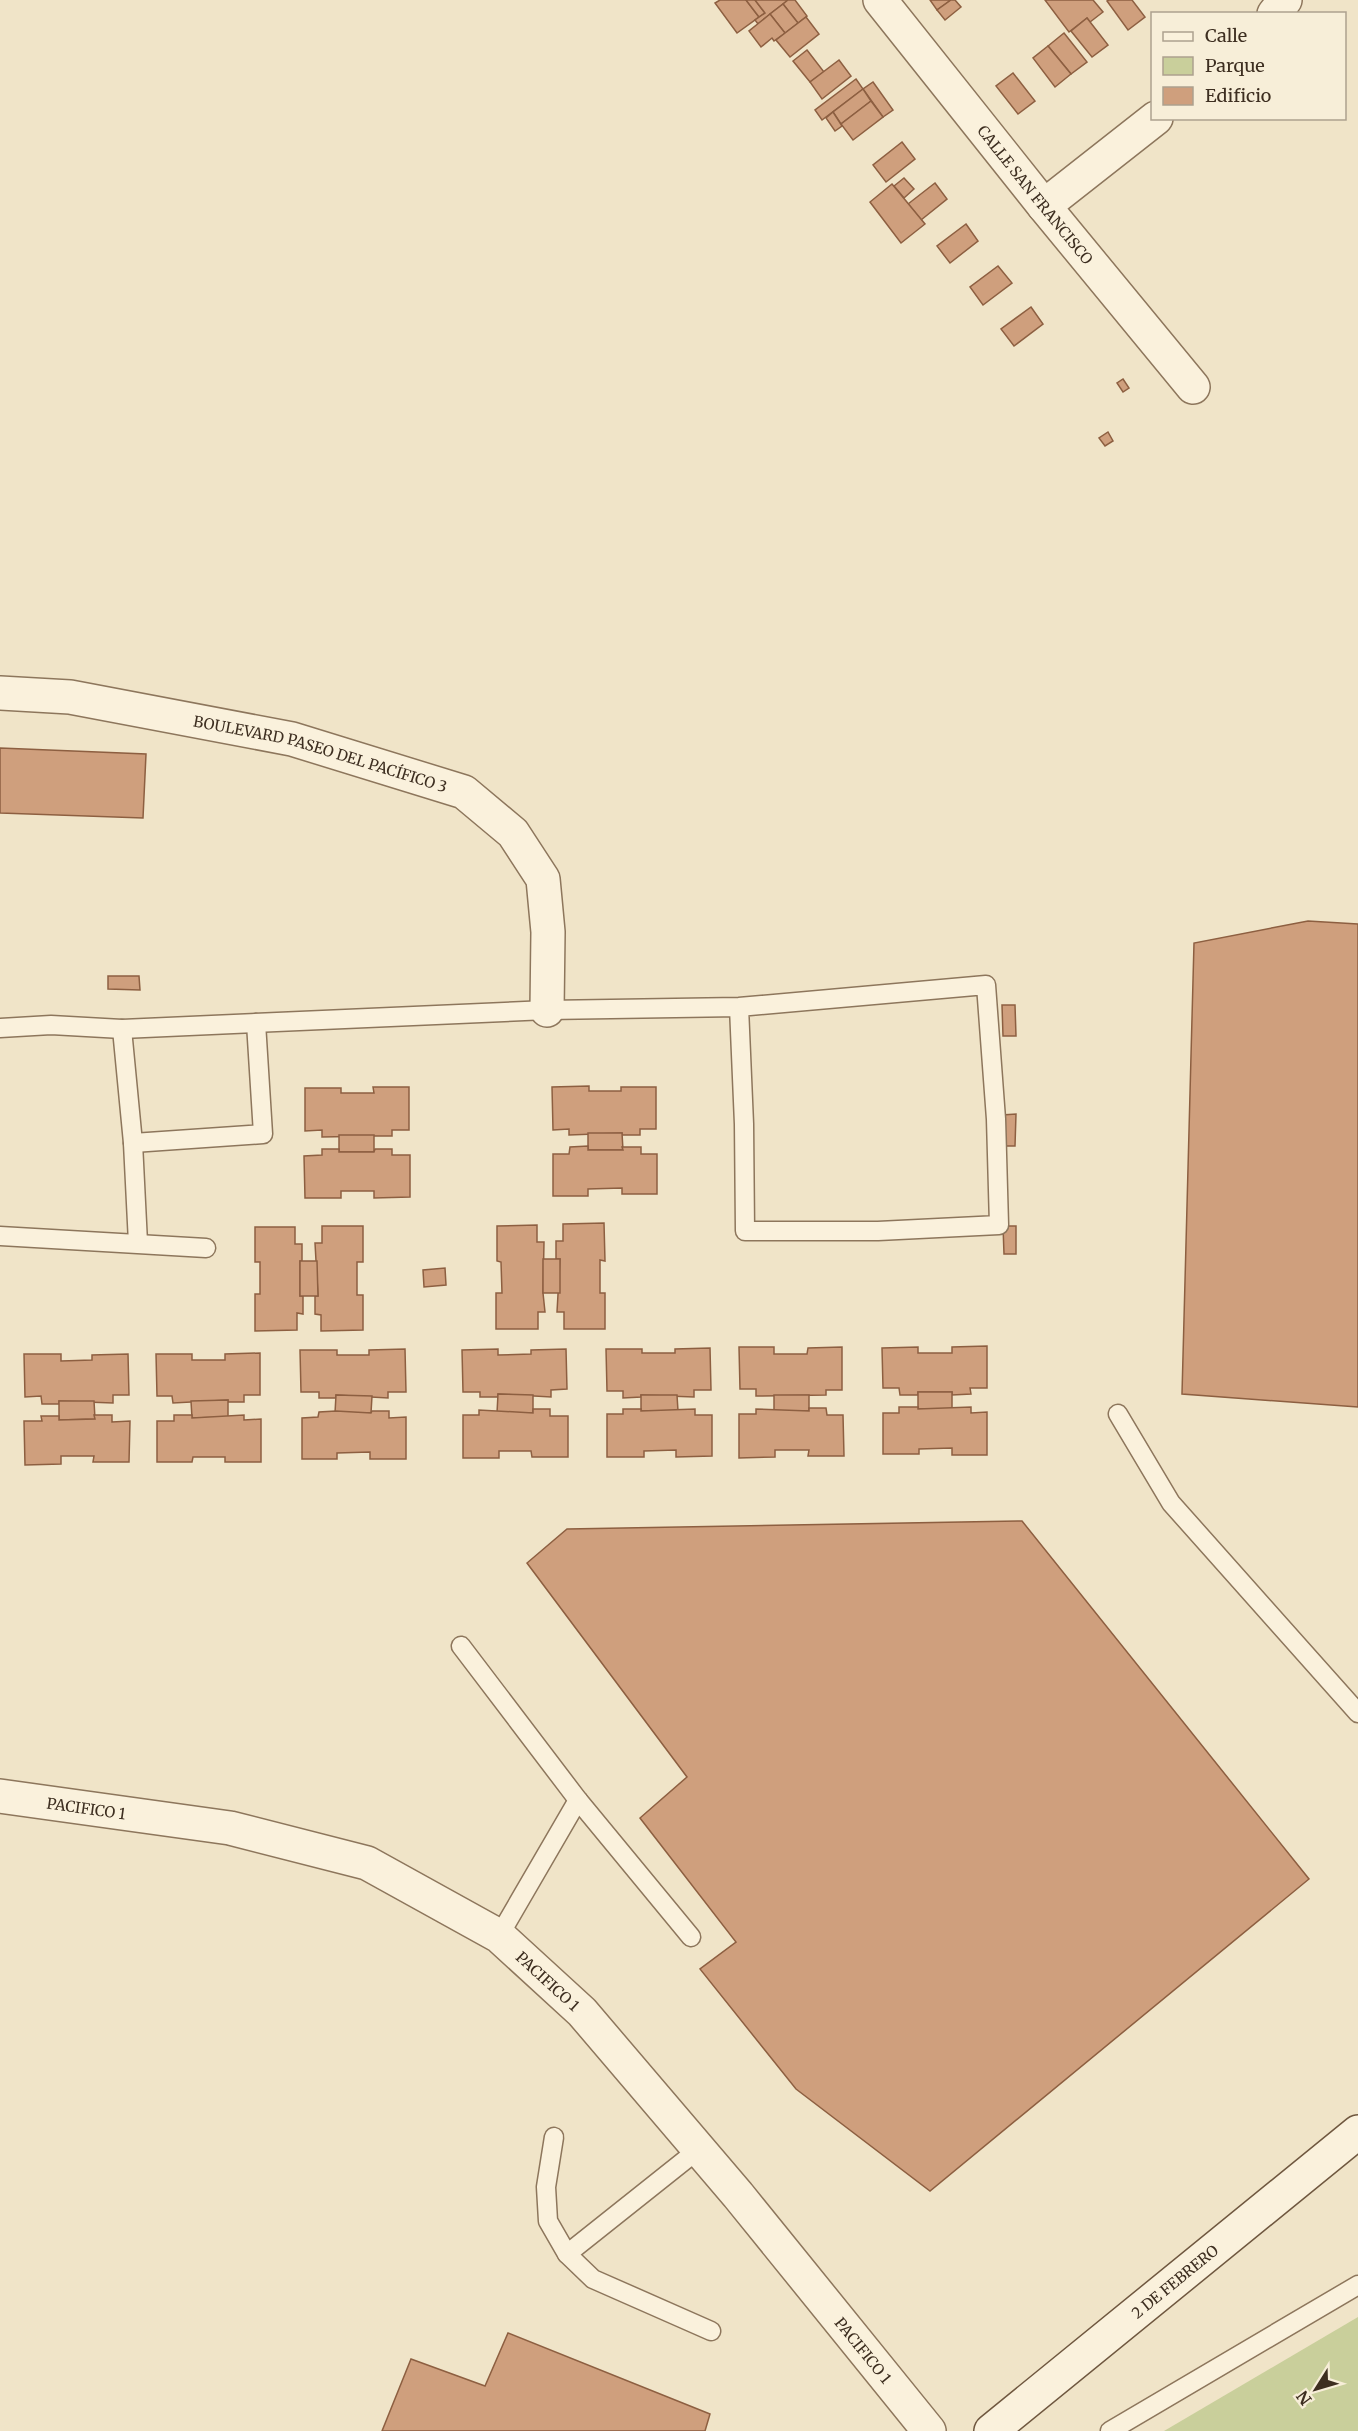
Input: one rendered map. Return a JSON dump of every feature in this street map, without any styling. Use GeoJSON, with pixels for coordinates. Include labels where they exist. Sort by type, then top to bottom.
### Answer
{"type":"FeatureCollection","features":[{"type":"Feature","properties":{"kind":"street","name":"CALLE SAN FRANCISCO"},"geometry":{"type":"LineString","coordinates":[[880,0],[1044,206],[1193,387]]}},
{"type":"Feature","properties":{"kind":"street"},"geometry":{"type":"LineString","coordinates":[[1276,12],[1285,0]]}},
{"type":"Feature","properties":{"kind":"street"},"geometry":{"type":"LineString","coordinates":[[1044,206],[1153,120]]}},
{"type":"Feature","properties":{"kind":"street","name":"BOULEVARD PASEO DEL PACÍFICO 3"},"geometry":{"type":"LineString","coordinates":[[0,693],[70,697],[291,739],[464,792],[513,833],[543,879],[548,932],[547,1010]]}},
{"type":"Feature","properties":{"kind":"street","name":"PACIFICO 1"},"geometry":{"type":"LineString","coordinates":[[0,1796],[230,1828],[367,1863],[499,1936],[582,2012],[699,2150],[929,2431]]}},
{"type":"Feature","properties":{"kind":"street","name":"2 DE FEBRERO"},"geometry":{"type":"LineString","coordinates":[[991,2431],[1358,2132]]}},
{"type":"Feature","properties":{"kind":"lane"},"geometry":{"type":"LineString","coordinates":[[0,1028],[51,1025],[122,1029],[547,1010],[739,1007],[986,985],[996,1119],[999,1225],[878,1231],[745,1231],[744,1124],[739,1007]]}},
{"type":"Feature","properties":{"kind":"lane"},"geometry":{"type":"LineString","coordinates":[[133,1143],[263,1134],[256,1023]]}},
{"type":"Feature","properties":{"kind":"lane"},"geometry":{"type":"LineString","coordinates":[[122,1029],[133,1143],[138,1243]]}},
{"type":"Feature","properties":{"kind":"lane"},"geometry":{"type":"LineString","coordinates":[[0,1236],[206,1248]]}},
{"type":"Feature","properties":{"kind":"lane"},"geometry":{"type":"LineString","coordinates":[[1118,1414],[1171,1503],[1358,1713]]}},
{"type":"Feature","properties":{"kind":"lane"},"geometry":{"type":"LineString","coordinates":[[461,1646],[578,1800],[691,1937]]}},
{"type":"Feature","properties":{"kind":"lane"},"geometry":{"type":"LineString","coordinates":[[499,1936],[578,1800]]}},
{"type":"Feature","properties":{"kind":"lane"},"geometry":{"type":"LineString","coordinates":[[554,2137],[546,2187],[548,2221],[567,2254],[593,2279],[711,2331]]}},
{"type":"Feature","properties":{"kind":"lane"},"geometry":{"type":"LineString","coordinates":[[567,2254],[699,2150]]}},
{"type":"Feature","properties":{"kind":"lane"},"geometry":{"type":"LineString","coordinates":[[1110,2431],[1358,2285]]}},
{"type":"Feature","properties":{"kind":"green space"},"geometry":{"type":"Polygon","coordinates":[[[1358,2317],[1358,2431],[1164,2431],[1358,2317]]]}},
{"type":"Feature","properties":{"kind":"building"},"geometry":{"type":"Polygon","coordinates":[[[720,0],[746,0],[759,17],[737,33],[715,3],[720,0]]]}},
{"type":"Feature","properties":{"kind":"building"},"geometry":{"type":"Polygon","coordinates":[[[746,0],[755,0],[765,13],[759,17],[746,0]]]}},
{"type":"Feature","properties":{"kind":"building"},"geometry":{"type":"Polygon","coordinates":[[[755,0],[788,0],[758,24],[755,20],[765,13],[755,0]]]}},
{"type":"Feature","properties":{"kind":"building"},"geometry":{"type":"Polygon","coordinates":[[[788,0],[795,0],[807,16],[798,23],[783,4],[788,0]]]}},
{"type":"Feature","properties":{"kind":"building"},"geometry":{"type":"Polygon","coordinates":[[[930,0],[951,0],[937,10],[930,0]]]}},
{"type":"Feature","properties":{"kind":"building"},"geometry":{"type":"Polygon","coordinates":[[[951,0],[955,0],[961,7],[945,20],[937,10],[951,0]]]}},
{"type":"Feature","properties":{"kind":"building"},"geometry":{"type":"Polygon","coordinates":[[[1045,0],[1093,0],[1103,12],[1090,22],[1087,18],[1069,32],[1045,0]]]}},
{"type":"Feature","properties":{"kind":"building"},"geometry":{"type":"Polygon","coordinates":[[[1132,0],[1145,17],[1128,30],[1107,1],[1132,0]]]}},
{"type":"Feature","properties":{"kind":"building"},"geometry":{"type":"Polygon","coordinates":[[[783,4],[798,23],[785,33],[770,14],[783,4]]]}},
{"type":"Feature","properties":{"kind":"building"},"geometry":{"type":"Polygon","coordinates":[[[770,14],[785,33],[774,41],[772,38],[761,47],[749,31],[770,14]]]}},
{"type":"Feature","properties":{"kind":"building"},"geometry":{"type":"Polygon","coordinates":[[[806,17],[819,34],[790,57],[776,40],[806,17]]]}},
{"type":"Feature","properties":{"kind":"building"},"geometry":{"type":"Polygon","coordinates":[[[1087,18],[1108,45],[1092,57],[1071,31],[1087,18]]]}},
{"type":"Feature","properties":{"kind":"building"},"geometry":{"type":"Polygon","coordinates":[[[1064,33],[1087,62],[1071,74],[1048,46],[1064,33]]]}},
{"type":"Feature","properties":{"kind":"building"},"geometry":{"type":"Polygon","coordinates":[[[1048,46],[1071,74],[1055,87],[1033,58],[1048,46]]]}},
{"type":"Feature","properties":{"kind":"building"},"geometry":{"type":"Polygon","coordinates":[[[807,50],[824,72],[810,82],[793,61],[807,50]]]}},
{"type":"Feature","properties":{"kind":"building"},"geometry":{"type":"Polygon","coordinates":[[[839,60],[851,76],[822,99],[810,82],[839,60]]]}},
{"type":"Feature","properties":{"kind":"building"},"geometry":{"type":"Polygon","coordinates":[[[1013,73],[1035,101],[1018,114],[996,86],[1013,73]]]}},
{"type":"Feature","properties":{"kind":"building"},"geometry":{"type":"Polygon","coordinates":[[[856,79],[863,89],[822,120],[815,110],[856,79]]]}},
{"type":"Feature","properties":{"kind":"building"},"geometry":{"type":"Polygon","coordinates":[[[873,82],[893,110],[883,117],[863,89],[873,82]]]}},
{"type":"Feature","properties":{"kind":"building"},"geometry":{"type":"Polygon","coordinates":[[[863,89],[871,101],[841,124],[833,112],[863,89]]]}},
{"type":"Feature","properties":{"kind":"building"},"geometry":{"type":"Polygon","coordinates":[[[871,101],[883,117],[853,140],[841,124],[871,101]]]}},
{"type":"Feature","properties":{"kind":"building"},"geometry":{"type":"Polygon","coordinates":[[[833,112],[842,126],[835,131],[826,118],[833,112]]]}},
{"type":"Feature","properties":{"kind":"building"},"geometry":{"type":"Polygon","coordinates":[[[902,142],[915,159],[886,182],[873,165],[902,142]]]}},
{"type":"Feature","properties":{"kind":"building"},"geometry":{"type":"Polygon","coordinates":[[[904,178],[914,189],[904,198],[894,186],[904,178]]]}},
{"type":"Feature","properties":{"kind":"building"},"geometry":{"type":"Polygon","coordinates":[[[935,183],[947,199],[921,220],[908,204],[935,183]]]}},
{"type":"Feature","properties":{"kind":"building"},"geometry":{"type":"Polygon","coordinates":[[[892,184],[925,224],[901,243],[870,202],[892,184]]]}},
{"type":"Feature","properties":{"kind":"building"},"geometry":{"type":"Polygon","coordinates":[[[966,224],[978,241],[950,263],[937,246],[966,224]]]}},
{"type":"Feature","properties":{"kind":"building"},"geometry":{"type":"Polygon","coordinates":[[[998,266],[1012,283],[983,305],[970,287],[998,266]]]}},
{"type":"Feature","properties":{"kind":"building"},"geometry":{"type":"Polygon","coordinates":[[[1031,307],[1043,324],[1014,346],[1001,329],[1031,307]]]}},
{"type":"Feature","properties":{"kind":"building"},"geometry":{"type":"Polygon","coordinates":[[[1123,379],[1129,388],[1123,392],[1117,383],[1123,379]]]}},
{"type":"Feature","properties":{"kind":"building"},"geometry":{"type":"Polygon","coordinates":[[[1108,432],[1113,441],[1105,446],[1099,438],[1108,432]]]}},
{"type":"Feature","properties":{"kind":"building"},"geometry":{"type":"Polygon","coordinates":[[[0,748],[146,754],[143,818],[0,813],[0,748]]]}},
{"type":"Feature","properties":{"kind":"building"},"geometry":{"type":"Polygon","coordinates":[[[1308,921],[1358,924],[1358,1407],[1182,1394],[1194,943],[1308,921]]]}},
{"type":"Feature","properties":{"kind":"building"},"geometry":{"type":"Polygon","coordinates":[[[108,976],[139,976],[140,990],[108,989],[108,976]]]}},
{"type":"Feature","properties":{"kind":"building"},"geometry":{"type":"Polygon","coordinates":[[[1002,1005],[1015,1005],[1016,1036],[1003,1036],[1002,1005]]]}},
{"type":"Feature","properties":{"kind":"building"},"geometry":{"type":"Polygon","coordinates":[[[589,1086],[589,1091],[621,1091],[621,1087],[656,1087],[656,1129],[640,1129],[640,1135],[622,1135],[622,1133],[569,1135],[569,1129],[553,1130],[552,1087],[589,1086]]]}},
{"type":"Feature","properties":{"kind":"building"},"geometry":{"type":"Polygon","coordinates":[[[373,1087],[409,1087],[409,1130],[392,1130],[392,1136],[322,1137],[322,1130],[305,1131],[305,1088],[341,1088],[341,1093],[374,1093],[373,1087]]]}},
{"type":"Feature","properties":{"kind":"building"},"geometry":{"type":"Polygon","coordinates":[[[1016,1114],[1015,1146],[1003,1146],[1002,1115],[1016,1114]]]}},
{"type":"Feature","properties":{"kind":"building"},"geometry":{"type":"Polygon","coordinates":[[[588,1133],[622,1133],[623,1150],[588,1150],[588,1133]]]}},
{"type":"Feature","properties":{"kind":"building"},"geometry":{"type":"Polygon","coordinates":[[[339,1135],[374,1135],[374,1152],[339,1152],[339,1135]]]}},
{"type":"Feature","properties":{"kind":"building"},"geometry":{"type":"Polygon","coordinates":[[[588,1146],[588,1150],[623,1150],[622,1147],[641,1147],[641,1154],[657,1154],[657,1194],[622,1194],[622,1188],[588,1189],[588,1196],[553,1196],[553,1154],[569,1154],[570,1147],[588,1146]]]}},
{"type":"Feature","properties":{"kind":"building"},"geometry":{"type":"Polygon","coordinates":[[[322,1149],[339,1149],[339,1152],[374,1152],[375,1149],[392,1149],[392,1155],[410,1155],[410,1197],[374,1198],[374,1191],[341,1191],[341,1198],[305,1198],[304,1156],[322,1155],[322,1149]]]}},
{"type":"Feature","properties":{"kind":"building"},"geometry":{"type":"Polygon","coordinates":[[[604,1223],[605,1261],[600,1260],[600,1293],[605,1293],[605,1329],[564,1329],[564,1312],[557,1312],[560,1259],[556,1259],[556,1241],[563,1241],[563,1224],[604,1223]]]}},
{"type":"Feature","properties":{"kind":"building"},"geometry":{"type":"Polygon","coordinates":[[[537,1225],[537,1242],[544,1242],[545,1312],[538,1312],[538,1329],[496,1329],[496,1293],[502,1293],[501,1262],[497,1261],[497,1226],[537,1225]]]}},
{"type":"Feature","properties":{"kind":"building"},"geometry":{"type":"Polygon","coordinates":[[[322,1226],[363,1226],[363,1262],[357,1262],[357,1295],[363,1295],[363,1330],[321,1331],[321,1315],[315,1314],[315,1296],[318,1296],[315,1243],[322,1243],[322,1226]]]}},
{"type":"Feature","properties":{"kind":"building"},"geometry":{"type":"Polygon","coordinates":[[[1003,1226],[1016,1226],[1016,1254],[1004,1254],[1003,1226]]]}},
{"type":"Feature","properties":{"kind":"building"},"geometry":{"type":"Polygon","coordinates":[[[255,1227],[295,1227],[295,1244],[302,1244],[300,1296],[303,1296],[303,1314],[297,1313],[297,1330],[255,1331],[255,1294],[260,1294],[260,1262],[255,1262],[255,1227]]]}},
{"type":"Feature","properties":{"kind":"building"},"geometry":{"type":"Polygon","coordinates":[[[543,1259],[560,1259],[560,1293],[543,1293],[543,1259]]]}},
{"type":"Feature","properties":{"kind":"building"},"geometry":{"type":"Polygon","coordinates":[[[300,1261],[317,1261],[318,1296],[300,1296],[300,1261]]]}},
{"type":"Feature","properties":{"kind":"building"},"geometry":{"type":"Polygon","coordinates":[[[445,1268],[446,1285],[424,1287],[423,1270],[445,1268]]]}},
{"type":"Feature","properties":{"kind":"building"},"geometry":{"type":"Polygon","coordinates":[[[987,1346],[987,1388],[970,1388],[971,1394],[918,1392],[918,1395],[900,1395],[899,1388],[883,1388],[882,1348],[918,1347],[918,1353],[952,1353],[952,1347],[987,1346]]]}},
{"type":"Feature","properties":{"kind":"building"},"geometry":{"type":"Polygon","coordinates":[[[739,1347],[774,1347],[774,1354],[807,1354],[808,1348],[842,1347],[842,1390],[826,1390],[826,1395],[756,1396],[756,1389],[740,1389],[739,1347]]]}},
{"type":"Feature","properties":{"kind":"building"},"geometry":{"type":"Polygon","coordinates":[[[710,1348],[711,1390],[694,1390],[694,1397],[641,1395],[641,1397],[623,1398],[623,1391],[607,1391],[606,1349],[642,1349],[642,1353],[675,1353],[675,1349],[710,1348]]]}},
{"type":"Feature","properties":{"kind":"building"},"geometry":{"type":"Polygon","coordinates":[[[405,1349],[406,1392],[388,1392],[388,1398],[336,1395],[336,1398],[319,1398],[319,1392],[301,1392],[300,1350],[337,1350],[337,1355],[369,1355],[369,1350],[405,1349]]]}},
{"type":"Feature","properties":{"kind":"building"},"geometry":{"type":"Polygon","coordinates":[[[498,1349],[498,1355],[531,1354],[531,1350],[566,1349],[567,1389],[551,1390],[551,1397],[498,1394],[498,1397],[480,1397],[480,1392],[463,1392],[462,1350],[498,1349]]]}},
{"type":"Feature","properties":{"kind":"building"},"geometry":{"type":"Polygon","coordinates":[[[260,1353],[260,1395],[244,1395],[244,1402],[228,1402],[228,1400],[173,1403],[172,1396],[157,1396],[156,1354],[192,1354],[192,1360],[225,1360],[225,1354],[260,1353]]]}},
{"type":"Feature","properties":{"kind":"building"},"geometry":{"type":"Polygon","coordinates":[[[24,1354],[61,1354],[61,1361],[92,1360],[92,1355],[128,1354],[129,1395],[113,1395],[113,1403],[59,1401],[59,1404],[42,1404],[41,1396],[25,1397],[24,1354]]]}},
{"type":"Feature","properties":{"kind":"building"},"geometry":{"type":"Polygon","coordinates":[[[918,1392],[952,1392],[952,1409],[918,1409],[918,1392]]]}},
{"type":"Feature","properties":{"kind":"building"},"geometry":{"type":"Polygon","coordinates":[[[498,1394],[533,1395],[533,1413],[497,1413],[498,1394]]]}},
{"type":"Feature","properties":{"kind":"building"},"geometry":{"type":"Polygon","coordinates":[[[336,1395],[372,1396],[371,1413],[335,1413],[336,1395]]]}},
{"type":"Feature","properties":{"kind":"building"},"geometry":{"type":"Polygon","coordinates":[[[641,1395],[677,1395],[678,1411],[641,1411],[641,1395]]]}},
{"type":"Feature","properties":{"kind":"building"},"geometry":{"type":"Polygon","coordinates":[[[774,1395],[809,1395],[809,1411],[774,1411],[774,1395]]]}},
{"type":"Feature","properties":{"kind":"building"},"geometry":{"type":"Polygon","coordinates":[[[228,1400],[228,1417],[192,1418],[191,1401],[228,1400]]]}},
{"type":"Feature","properties":{"kind":"building"},"geometry":{"type":"Polygon","coordinates":[[[59,1401],[94,1401],[95,1419],[59,1420],[59,1401]]]}},
{"type":"Feature","properties":{"kind":"building"},"geometry":{"type":"Polygon","coordinates":[[[899,1407],[918,1407],[918,1409],[971,1407],[971,1413],[987,1412],[987,1455],[952,1455],[952,1448],[919,1449],[919,1454],[883,1454],[883,1413],[899,1413],[899,1407]]]}},
{"type":"Feature","properties":{"kind":"building"},"geometry":{"type":"Polygon","coordinates":[[[809,1408],[826,1408],[827,1415],[843,1415],[844,1456],[808,1456],[809,1450],[775,1450],[775,1457],[739,1458],[739,1414],[756,1414],[756,1409],[809,1411],[809,1408]]]}},
{"type":"Feature","properties":{"kind":"building"},"geometry":{"type":"Polygon","coordinates":[[[533,1409],[550,1409],[550,1416],[568,1416],[568,1457],[532,1457],[531,1451],[499,1451],[499,1458],[463,1458],[463,1415],[479,1415],[479,1410],[533,1413],[533,1409]]]}},
{"type":"Feature","properties":{"kind":"building"},"geometry":{"type":"Polygon","coordinates":[[[623,1409],[641,1409],[641,1411],[695,1409],[695,1415],[712,1415],[712,1456],[676,1457],[676,1450],[644,1451],[644,1457],[607,1457],[607,1414],[623,1414],[623,1409]]]}},
{"type":"Feature","properties":{"kind":"building"},"geometry":{"type":"Polygon","coordinates":[[[372,1411],[389,1411],[389,1418],[406,1417],[406,1459],[370,1459],[370,1452],[337,1453],[337,1459],[302,1459],[302,1418],[318,1417],[319,1412],[371,1413],[372,1411]]]}},
{"type":"Feature","properties":{"kind":"building"},"geometry":{"type":"Polygon","coordinates":[[[94,1415],[112,1415],[112,1422],[130,1421],[129,1462],[93,1462],[94,1456],[61,1456],[61,1464],[25,1465],[24,1421],[42,1421],[41,1416],[59,1416],[59,1420],[95,1419],[94,1415]]]}},
{"type":"Feature","properties":{"kind":"building"},"geometry":{"type":"Polygon","coordinates":[[[174,1415],[192,1415],[192,1418],[244,1415],[244,1420],[261,1419],[261,1462],[225,1462],[225,1457],[193,1457],[192,1462],[157,1462],[157,1421],[174,1421],[174,1415]]]}},
{"type":"Feature","properties":{"kind":"building"},"geometry":{"type":"Polygon","coordinates":[[[1022,1521],[1309,1879],[930,2191],[796,2089],[700,1969],[736,1942],[640,1818],[687,1777],[527,1563],[567,1529],[1022,1521]]]}},
{"type":"Feature","properties":{"kind":"building"},"geometry":{"type":"Polygon","coordinates":[[[508,2333],[710,2414],[705,2431],[382,2431],[411,2359],[485,2386],[508,2333]]]}}]}
